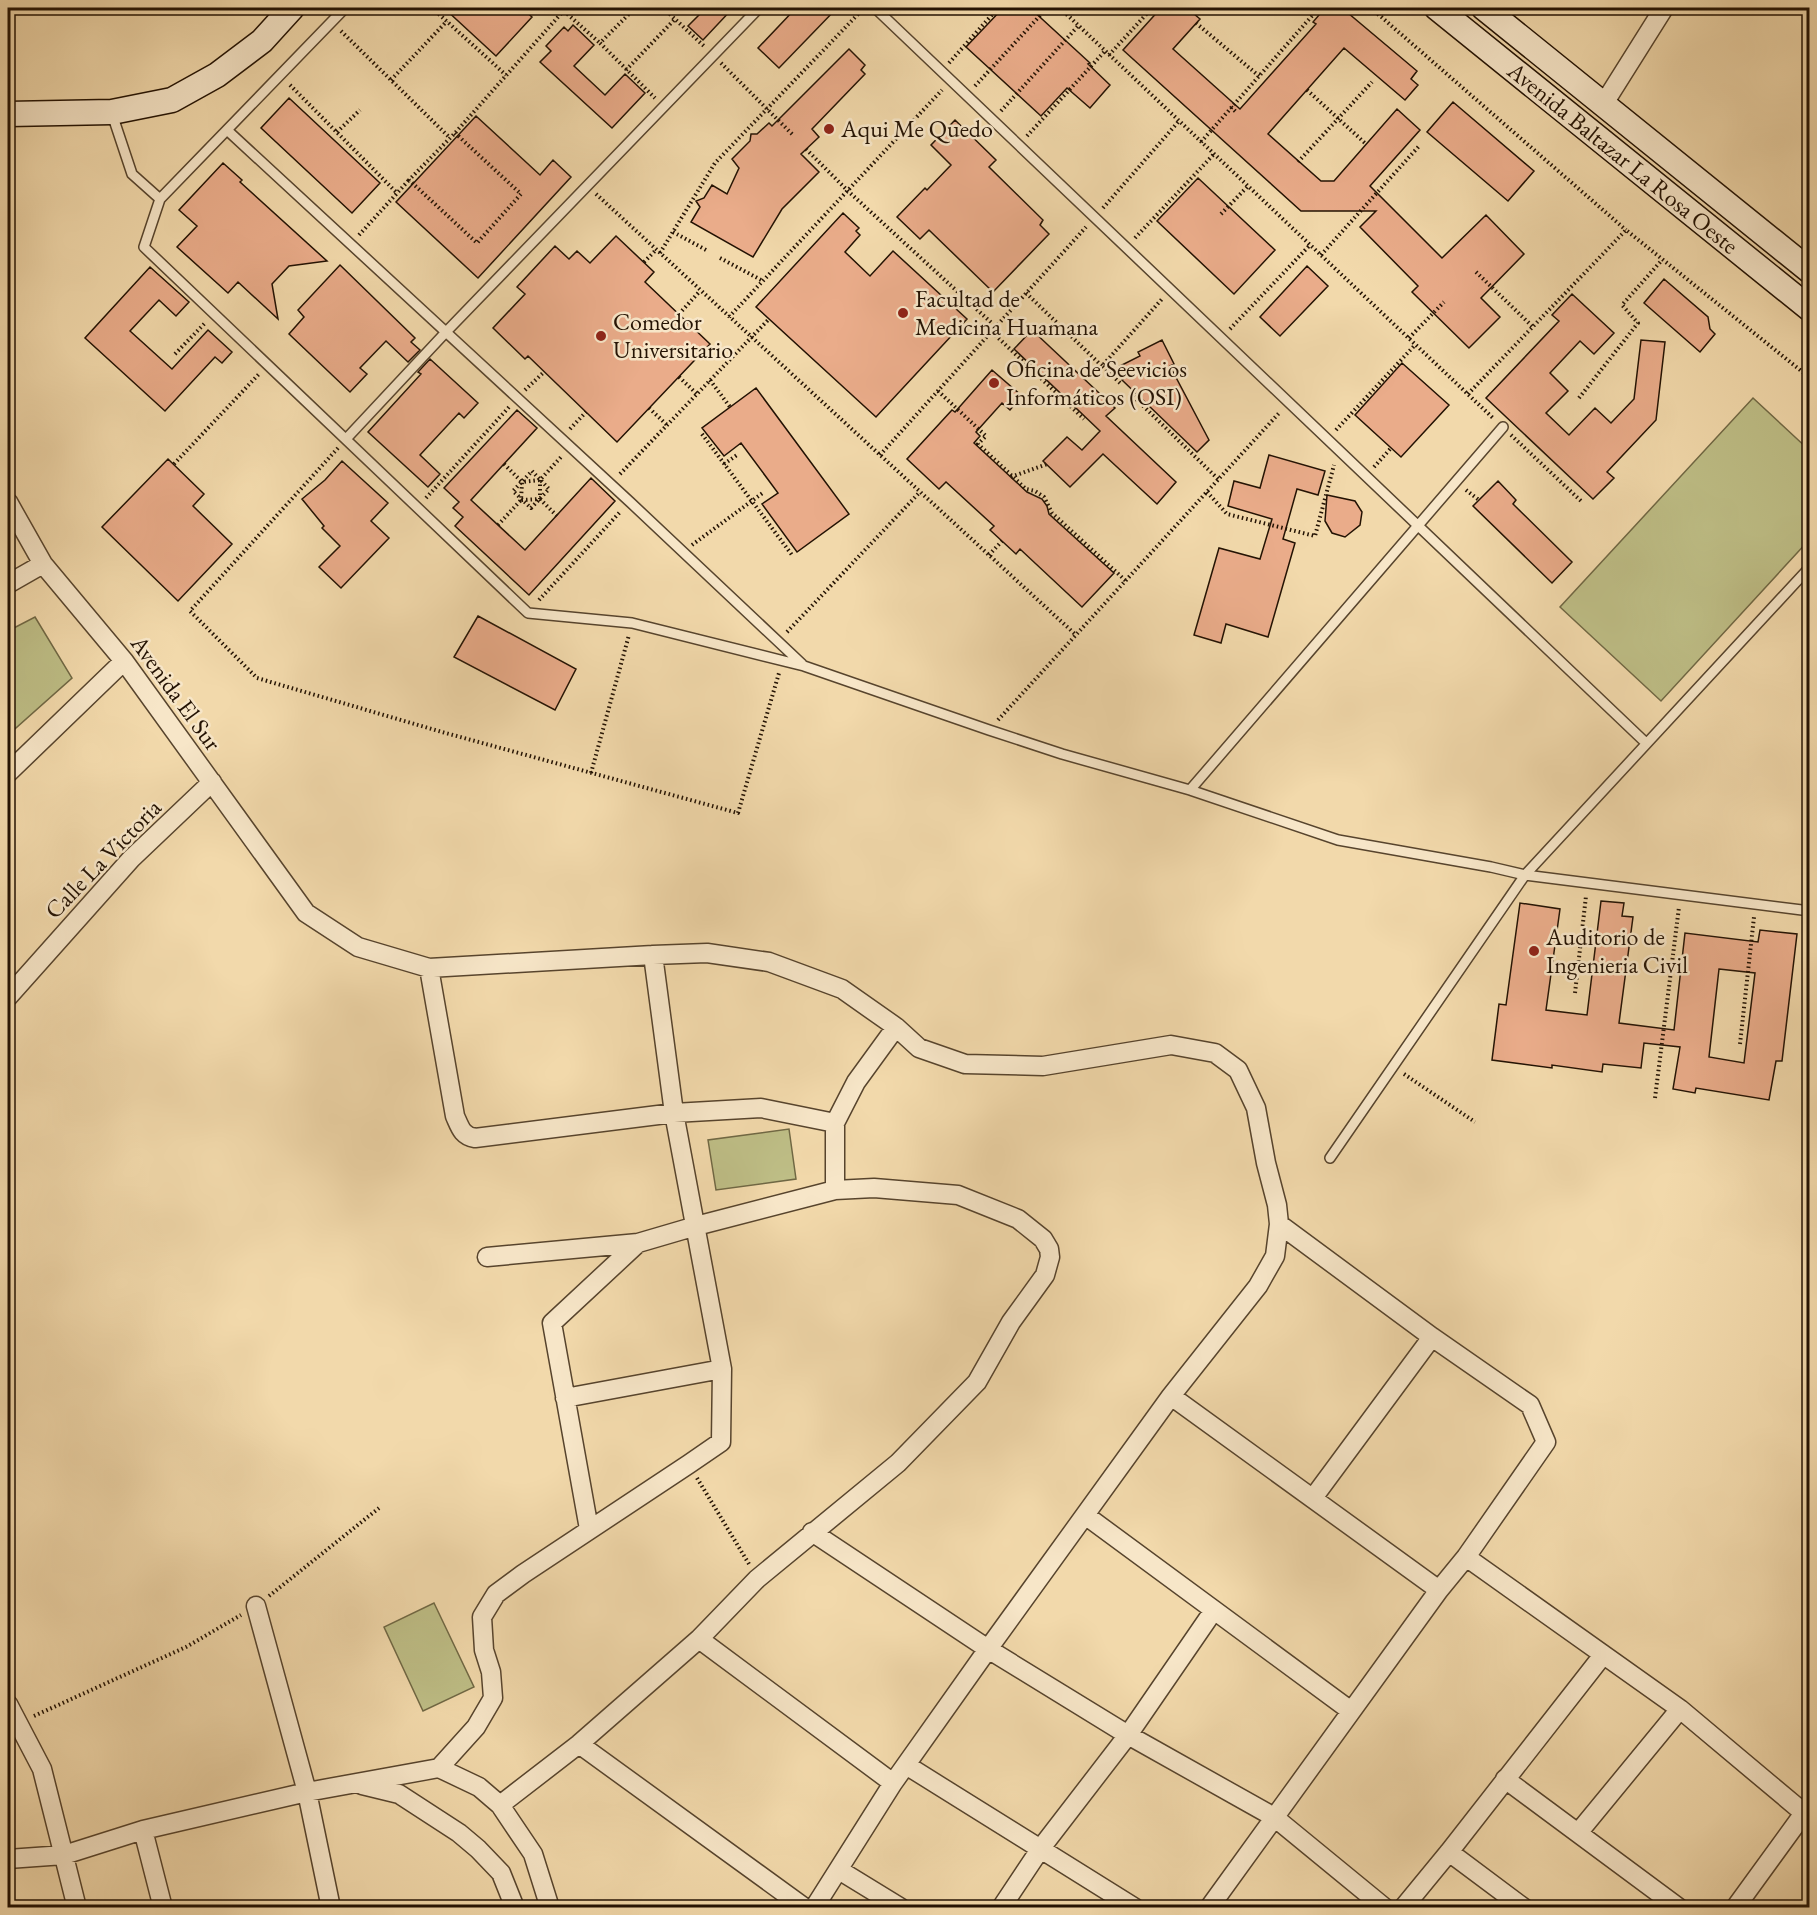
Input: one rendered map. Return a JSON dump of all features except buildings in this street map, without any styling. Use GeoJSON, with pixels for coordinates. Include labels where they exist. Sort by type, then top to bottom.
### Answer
{"type":"FeatureCollection","features":[{"type":"Feature","properties":{"kind":"street"},"geometry":{"type":"LineString","coordinates":[[8,114],[112,112],[171,100],[217,75],[262,41],[292,8]]}},
{"type":"Feature","properties":{"kind":"street","name":"Avenida Baltazar La Rosa Oeste"},"geometry":{"type":"LineString","coordinates":[[1437,8],[1809,309]]}},
{"type":"Feature","properties":{"kind":"street","name":"Avenida Baltazar La Rosa Oeste"},"geometry":{"type":"LineString","coordinates":[[1484,8],[1809,271]]}},
{"type":"Feature","properties":{"kind":"street"},"geometry":{"type":"LineString","coordinates":[[1603,105],[1664,8]]}},
{"type":"Feature","properties":{"kind":"street","name":"Avenida El Sur"},"geometry":{"type":"LineString","coordinates":[[8,502],[43,564],[124,661],[306,913],[358,946],[429,968]]}},
{"type":"Feature","properties":{"kind":"street"},"geometry":{"type":"LineString","coordinates":[[8,584],[43,564]]}},
{"type":"Feature","properties":{"kind":"street"},"geometry":{"type":"LineString","coordinates":[[8,773],[124,661]]}},
{"type":"Feature","properties":{"kind":"street","name":"Calle La Victoria"},"geometry":{"type":"LineString","coordinates":[[8,997],[131,859],[212,782]]}},
{"type":"Feature","properties":{"kind":"street"},"geometry":{"type":"LineString","coordinates":[[814,1908],[893,1783],[988,1649],[1171,1396],[1258,1286],[1275,1256],[1279,1224],[1256,1108],[1238,1070],[1215,1053],[1172,1046],[1043,1066],[965,1064],[919,1048],[896,1027],[842,989],[769,962],[706,953],[429,968],[455,1116],[461,1131],[467,1137],[475,1138],[674,1113],[761,1108],[835,1123]]}},
{"type":"Feature","properties":{"kind":"street"},"geometry":{"type":"LineString","coordinates":[[439,1768],[476,1728],[493,1698],[491,1672],[484,1650],[482,1617],[496,1594],[589,1529],[721,1442],[722,1369],[674,1113],[653,955]]}},
{"type":"Feature","properties":{"kind":"street"},"geometry":{"type":"LineString","coordinates":[[835,1190],[835,1123],[856,1083],[896,1027]]}},
{"type":"Feature","properties":{"kind":"street"},"geometry":{"type":"LineString","coordinates":[[487,1257],[638,1243],[835,1190],[874,1188],[958,1195],[1018,1220],[1042,1239],[1049,1249],[1050,1257],[1046,1275],[1011,1322],[977,1382],[898,1463],[757,1579],[699,1639],[579,1744],[500,1805]]}},
{"type":"Feature","properties":{"kind":"street"},"geometry":{"type":"LineString","coordinates":[[1209,1908],[1439,1590],[1466,1557],[1546,1442],[1530,1405],[1432,1337],[1279,1224]]}},
{"type":"Feature","properties":{"kind":"street"},"geometry":{"type":"LineString","coordinates":[[589,1529],[552,1323],[638,1243]]}},
{"type":"Feature","properties":{"kind":"street"},"geometry":{"type":"LineString","coordinates":[[1313,1498],[1432,1337]]}},
{"type":"Feature","properties":{"kind":"street"},"geometry":{"type":"LineString","coordinates":[[566,1398],[722,1369]]}},
{"type":"Feature","properties":{"kind":"street"},"geometry":{"type":"LineString","coordinates":[[1171,1396],[1439,1590]]}},
{"type":"Feature","properties":{"kind":"street"},"geometry":{"type":"LineString","coordinates":[[1085,1515],[1351,1711]]}},
{"type":"Feature","properties":{"kind":"street"},"geometry":{"type":"LineString","coordinates":[[812,1532],[988,1649],[1128,1735],[1274,1817],[1384,1908]]}},
{"type":"Feature","properties":{"kind":"street"},"geometry":{"type":"LineString","coordinates":[[1466,1557],[1680,1709],[1807,1811],[1735,1908]]}},
{"type":"Feature","properties":{"kind":"street"},"geometry":{"type":"LineString","coordinates":[[256,1606],[307,1792],[331,1908]]}},
{"type":"Feature","properties":{"kind":"street"},"geometry":{"type":"LineString","coordinates":[[1001,1908],[1041,1848],[1128,1735],[1214,1610]]}},
{"type":"Feature","properties":{"kind":"street"},"geometry":{"type":"LineString","coordinates":[[699,1639],[893,1783]]}},
{"type":"Feature","properties":{"kind":"street"},"geometry":{"type":"LineString","coordinates":[[1403,1908],[1603,1654]]}},
{"type":"Feature","properties":{"kind":"street"},"geometry":{"type":"LineString","coordinates":[[8,1704],[42,1769],[77,1908]]}},
{"type":"Feature","properties":{"kind":"street"},"geometry":{"type":"LineString","coordinates":[[1578,1833],[1680,1709]]}},
{"type":"Feature","properties":{"kind":"street"},"geometry":{"type":"LineString","coordinates":[[579,1744],[805,1908]]}},
{"type":"Feature","properties":{"kind":"street"},"geometry":{"type":"LineString","coordinates":[[906,1765],[1135,1908]]}},
{"type":"Feature","properties":{"kind":"street"},"geometry":{"type":"LineString","coordinates":[[8,1859],[64,1855],[143,1830],[307,1792],[439,1768],[479,1787],[500,1805],[533,1854],[550,1908]]}},
{"type":"Feature","properties":{"kind":"street"},"geometry":{"type":"LineString","coordinates":[[1505,1779],[1679,1908]]}},
{"type":"Feature","properties":{"kind":"street"},"geometry":{"type":"LineString","coordinates":[[355,1784],[399,1794],[459,1833],[501,1873],[515,1908]]}},
{"type":"Feature","properties":{"kind":"street"},"geometry":{"type":"LineString","coordinates":[[143,1830],[163,1908]]}},
{"type":"Feature","properties":{"kind":"street"},"geometry":{"type":"LineString","coordinates":[[1449,1852],[1524,1908]]}},
{"type":"Feature","properties":{"kind":"street"},"geometry":{"type":"LineString","coordinates":[[839,1870],[901,1908]]}},
{"type":"Feature","properties":{"kind":"lane"},"geometry":{"type":"LineString","coordinates":[[345,8],[160,199],[144,247],[528,613],[632,623],[783,660],[1062,754],[1190,790],[1338,840],[1525,875],[1809,910]]}},
{"type":"Feature","properties":{"kind":"lane"},"geometry":{"type":"LineString","coordinates":[[346,439],[446,332],[759,8]]}},
{"type":"Feature","properties":{"kind":"lane"},"geometry":{"type":"LineString","coordinates":[[874,8],[1646,743]]}},
{"type":"Feature","properties":{"kind":"lane"},"geometry":{"type":"LineString","coordinates":[[112,112],[132,174],[160,199]]}},
{"type":"Feature","properties":{"kind":"lane"},"geometry":{"type":"LineString","coordinates":[[227,130],[683,551],[804,666]]}},
{"type":"Feature","properties":{"kind":"lane"},"geometry":{"type":"LineString","coordinates":[[1190,790],[1503,428]]}},
{"type":"Feature","properties":{"kind":"lane"},"geometry":{"type":"LineString","coordinates":[[1330,1158],[1525,875],[1809,567]]}},
{"type":"Feature","properties":{"kind":"path"},"geometry":{"type":"LineString","coordinates":[[432,8],[506,75]]}},
{"type":"Feature","properties":{"kind":"path"},"geometry":{"type":"LineString","coordinates":[[600,43],[635,8]]}},
{"type":"Feature","properties":{"kind":"path"},"geometry":{"type":"LineString","coordinates":[[663,8],[793,135]]}},
{"type":"Feature","properties":{"kind":"path"},"geometry":{"type":"LineString","coordinates":[[644,262],[658,251],[673,232],[715,163],[864,8]]}},
{"type":"Feature","properties":{"kind":"path"},"geometry":{"type":"LineString","coordinates":[[941,71],[998,8]]}},
{"type":"Feature","properties":{"kind":"path"},"geometry":{"type":"LineString","coordinates":[[967,95],[1047,8]]}},
{"type":"Feature","properties":{"kind":"path"},"geometry":{"type":"LineString","coordinates":[[1060,8],[1581,501]]}},
{"type":"Feature","properties":{"kind":"path"},"geometry":{"type":"LineString","coordinates":[[1019,145],[1152,8]]}},
{"type":"Feature","properties":{"kind":"path"},"geometry":{"type":"LineString","coordinates":[[1306,8],[1314,14]]}},
{"type":"Feature","properties":{"kind":"path"},"geometry":{"type":"LineString","coordinates":[[1201,142],[1319,8]]}},
{"type":"Feature","properties":{"kind":"path"},"geometry":{"type":"LineString","coordinates":[[1371,8],[1626,230],[1809,378]]}},
{"type":"Feature","properties":{"kind":"path"},"geometry":{"type":"LineString","coordinates":[[350,244],[450,138],[565,9],[664,106]]}},
{"type":"Feature","properties":{"kind":"path"},"geometry":{"type":"LineString","coordinates":[[626,70],[675,19]]}},
{"type":"Feature","properties":{"kind":"path"},"geometry":{"type":"LineString","coordinates":[[332,21],[450,138]]}},
{"type":"Feature","properties":{"kind":"path"},"geometry":{"type":"LineString","coordinates":[[391,80],[447,21]]}},
{"type":"Feature","properties":{"kind":"path"},"geometry":{"type":"LineString","coordinates":[[1196,23],[1259,76]]}},
{"type":"Feature","properties":{"kind":"path"},"geometry":{"type":"LineString","coordinates":[[993,120],[1079,26]]}},
{"type":"Feature","properties":{"kind":"path"},"geometry":{"type":"LineString","coordinates":[[280,75],[397,193]]}},
{"type":"Feature","properties":{"kind":"path"},"geometry":{"type":"LineString","coordinates":[[729,317],[951,81]]}},
{"type":"Feature","properties":{"kind":"path"},"geometry":{"type":"LineString","coordinates":[[1298,162],[1372,82]]}},
{"type":"Feature","properties":{"kind":"path"},"geometry":{"type":"LineString","coordinates":[[1307,90],[1366,144]]}},
{"type":"Feature","properties":{"kind":"path"},"geometry":{"type":"LineString","coordinates":[[1231,108],[1237,113]]}},
{"type":"Feature","properties":{"kind":"path"},"geometry":{"type":"LineString","coordinates":[[337,132],[360,110]]}},
{"type":"Feature","properties":{"kind":"path"},"geometry":{"type":"LineString","coordinates":[[880,455],[1095,218],[1179,121]]}},
{"type":"Feature","properties":{"kind":"path"},"geometry":{"type":"LineString","coordinates":[[410,180],[477,243],[521,194],[454,133]]}},
{"type":"Feature","properties":{"kind":"path"},"geometry":{"type":"LineString","coordinates":[[1321,255],[1420,145]]}},
{"type":"Feature","properties":{"kind":"path"},"geometry":{"type":"LineString","coordinates":[[806,149],[848,191],[996,327]]}},
{"type":"Feature","properties":{"kind":"path"},"geometry":{"type":"LineString","coordinates":[[1126,247],[1214,153]]}},
{"type":"Feature","properties":{"kind":"path"},"geometry":{"type":"LineString","coordinates":[[587,186],[1076,635]]}},
{"type":"Feature","properties":{"kind":"path"},"geometry":{"type":"LineString","coordinates":[[1221,214],[1248,186]]}},
{"type":"Feature","properties":{"kind":"path"},"geometry":{"type":"LineString","coordinates":[[1468,394],[1626,230]]}},
{"type":"Feature","properties":{"kind":"path"},"geometry":{"type":"LineString","coordinates":[[673,232],[708,251]]}},
{"type":"Feature","properties":{"kind":"path"},"geometry":{"type":"LineString","coordinates":[[1222,339],[1310,245]]}},
{"type":"Feature","properties":{"kind":"path"},"geometry":{"type":"LineString","coordinates":[[720,258],[763,281]]}},
{"type":"Feature","properties":{"kind":"path"},"geometry":{"type":"LineString","coordinates":[[1579,398],[1638,323],[1622,305],[1662,260]]}},
{"type":"Feature","properties":{"kind":"path"},"geometry":{"type":"LineString","coordinates":[[1476,272],[1533,327]]}},
{"type":"Feature","properties":{"kind":"path"},"geometry":{"type":"LineString","coordinates":[[1102,366],[1170,290]]}},
{"type":"Feature","properties":{"kind":"path"},"geometry":{"type":"LineString","coordinates":[[679,314],[700,291]]}},
{"type":"Feature","properties":{"kind":"path"},"geometry":{"type":"LineString","coordinates":[[1026,293],[1119,383]]}},
{"type":"Feature","properties":{"kind":"path"},"geometry":{"type":"LineString","coordinates":[[1409,338],[1444,302]]}},
{"type":"Feature","properties":{"kind":"path"},"geometry":{"type":"LineString","coordinates":[[175,354],[214,314]]}},
{"type":"Feature","properties":{"kind":"path"},"geometry":{"type":"LineString","coordinates":[[610,484],[769,319]]}},
{"type":"Feature","properties":{"kind":"path"},"geometry":{"type":"LineString","coordinates":[[992,332],[1084,419]]}},
{"type":"Feature","properties":{"kind":"path"},"geometry":{"type":"LineString","coordinates":[[1328,440],[1415,345]]}},
{"type":"Feature","properties":{"kind":"path"},"geometry":{"type":"LineString","coordinates":[[174,464],[267,364]]}},
{"type":"Feature","properties":{"kind":"path"},"geometry":{"type":"LineString","coordinates":[[417,508],[543,372]]}},
{"type":"Feature","properties":{"kind":"path"},"geometry":{"type":"LineString","coordinates":[[679,376],[697,393]]}},
{"type":"Feature","properties":{"kind":"path"},"geometry":{"type":"LineString","coordinates":[[710,380],[730,407]]}},
{"type":"Feature","properties":{"kind":"path"},"geometry":{"type":"LineString","coordinates":[[938,391],[986,436],[978,444],[1026,489],[1035,491],[1044,497],[1052,513],[1126,581]]}},
{"type":"Feature","properties":{"kind":"path"},"geometry":{"type":"LineString","coordinates":[[1130,393],[1218,479]]}},
{"type":"Feature","properties":{"kind":"path"},"geometry":{"type":"LineString","coordinates":[[989,730],[1289,403]]}},
{"type":"Feature","properties":{"kind":"path"},"geometry":{"type":"LineString","coordinates":[[649,408],[667,424]]}},
{"type":"Feature","properties":{"kind":"path"},"geometry":{"type":"LineString","coordinates":[[561,438],[586,412]]}},
{"type":"Feature","properties":{"kind":"path"},"geometry":{"type":"LineString","coordinates":[[702,434],[792,555]]}},
{"type":"Feature","properties":{"kind":"path"},"geometry":{"type":"LineString","coordinates":[[346,439],[189,611],[257,678],[442,732],[738,813],[783,660]]}},
{"type":"Feature","properties":{"kind":"path"},"geometry":{"type":"LineString","coordinates":[[1365,476],[1391,448]]}},
{"type":"Feature","properties":{"kind":"path"},"geometry":{"type":"LineString","coordinates":[[1207,492],[1227,514],[1315,536],[1338,450]]}},
{"type":"Feature","properties":{"kind":"path"},"geometry":{"type":"LineString","coordinates":[[724,464],[737,455]]}},
{"type":"Feature","properties":{"kind":"path"},"geometry":{"type":"LineString","coordinates":[[522,482],[540,480],[561,458]]}},
{"type":"Feature","properties":{"kind":"path"},"geometry":{"type":"LineString","coordinates":[[498,525],[521,500],[522,482],[504,464]]}},
{"type":"Feature","properties":{"kind":"path"},"geometry":{"type":"LineString","coordinates":[[1012,477],[1047,464]]}},
{"type":"Feature","properties":{"kind":"path"},"geometry":{"type":"LineString","coordinates":[[532,471],[549,489],[531,508],[513,491],[522,482],[532,471]]}},
{"type":"Feature","properties":{"kind":"path"},"geometry":{"type":"LineString","coordinates":[[540,480],[540,499],[557,516]]}},
{"type":"Feature","properties":{"kind":"path"},"geometry":{"type":"LineString","coordinates":[[683,551],[764,492]]}},
{"type":"Feature","properties":{"kind":"path"},"geometry":{"type":"LineString","coordinates":[[778,642],[920,492]]}},
{"type":"Feature","properties":{"kind":"path"},"geometry":{"type":"LineString","coordinates":[[521,500],[540,499]]}},
{"type":"Feature","properties":{"kind":"path"},"geometry":{"type":"LineString","coordinates":[[528,613],[630,502]]}},
{"type":"Feature","properties":{"kind":"path"},"geometry":{"type":"LineString","coordinates":[[989,555],[1002,541]]}},
{"type":"Feature","properties":{"kind":"path"},"geometry":{"type":"LineString","coordinates":[[591,773],[632,623]]}},
{"type":"Feature","properties":{"kind":"path"},"geometry":{"type":"LineString","coordinates":[[1575,993],[1588,883]]}},
{"type":"Feature","properties":{"kind":"path"},"geometry":{"type":"LineString","coordinates":[[1655,1098],[1680,895]]}},
{"type":"Feature","properties":{"kind":"path"},"geometry":{"type":"LineString","coordinates":[[1740,1044],[1756,904]]}},
{"type":"Feature","properties":{"kind":"path"},"geometry":{"type":"LineString","coordinates":[[1393,1066],[1475,1122]]}},
{"type":"Feature","properties":{"kind":"path"},"geometry":{"type":"LineString","coordinates":[[689,1464],[757,1579]]}},
{"type":"Feature","properties":{"kind":"path"},"geometry":{"type":"LineString","coordinates":[[17,1723],[186,1647],[256,1606],[379,1508]]}},
{"type":"Feature","properties":{"kind":"green space"},"geometry":{"type":"Polygon","coordinates":[[[1753,398],[1809,450],[1809,540],[1661,701],[1560,607],[1753,398]]]}},
{"type":"Feature","properties":{"kind":"green space"},"geometry":{"type":"Polygon","coordinates":[[[35,617],[72,678],[8,735],[8,631],[35,617]]]}},
{"type":"Feature","properties":{"kind":"green space"},"geometry":{"type":"Polygon","coordinates":[[[789,1129],[796,1179],[716,1190],[708,1140],[789,1129]]]}},
{"type":"Feature","properties":{"kind":"green space"},"geometry":{"type":"Polygon","coordinates":[[[434,1603],[474,1687],[423,1711],[384,1627],[434,1603]]]}},
{"type":"Feature","properties":{"kind":"place","name":"Aqui Me Quedo"},"geometry":{"type":"Point","coordinates":[829,129]}},
{"type":"Feature","properties":{"kind":"place","name":"Facultad de Medicina Huamana"},"geometry":{"type":"Point","coordinates":[903,313]}},
{"type":"Feature","properties":{"kind":"place","name":"Comedor Universitario"},"geometry":{"type":"Point","coordinates":[601,336]}},
{"type":"Feature","properties":{"kind":"place","name":"Oficina de Seevicios Informáticos (OSI)"},"geometry":{"type":"Point","coordinates":[994,383]}},
{"type":"Feature","properties":{"kind":"place","name":"Auditorio de Ingenieria Civil"},"geometry":{"type":"Point","coordinates":[1534,951]}}]}
